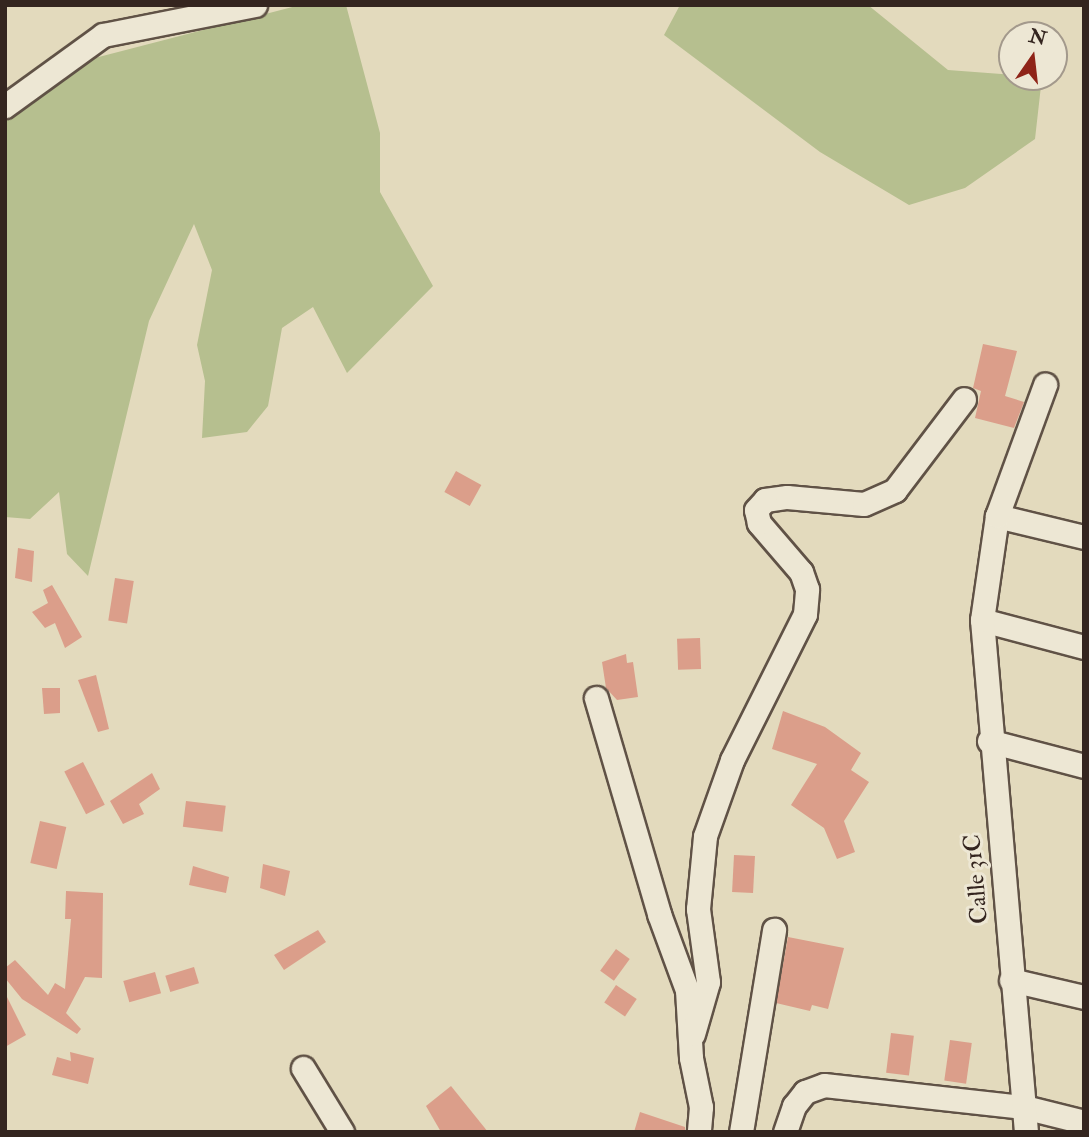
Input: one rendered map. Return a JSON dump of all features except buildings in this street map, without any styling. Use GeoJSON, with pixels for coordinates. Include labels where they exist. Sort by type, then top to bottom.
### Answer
{"type":"FeatureCollection","features":[{"type":"Feature","properties":{"kind":"street"},"geometry":{"type":"LineString","coordinates":[[5,106],[103,35],[255,5]]}},
{"type":"Feature","properties":{"kind":"street","name":"Calle 31C"},"geometry":{"type":"LineString","coordinates":[[1026,1132],[989,741],[982,620],[997,516],[1045,385]]}},
{"type":"Feature","properties":{"kind":"street"},"geometry":{"type":"LineString","coordinates":[[699,1132],[701,1107],[691,1058],[693,1034],[708,982],[698,909],[705,836],[732,760],[805,614],[807,589],[802,572],[778,549],[759,523],[756,510],[765,500],[788,497],[864,503],[895,490],[964,400]]}},
{"type":"Feature","properties":{"kind":"street"},"geometry":{"type":"LineString","coordinates":[[997,516],[1084,537]]}},
{"type":"Feature","properties":{"kind":"street"},"geometry":{"type":"LineString","coordinates":[[982,620],[1084,647]]}},
{"type":"Feature","properties":{"kind":"street"},"geometry":{"type":"LineString","coordinates":[[596,698],[659,914],[677,954],[693,1034]]}},
{"type":"Feature","properties":{"kind":"street"},"geometry":{"type":"LineString","coordinates":[[989,741],[1084,766]]}},
{"type":"Feature","properties":{"kind":"street"},"geometry":{"type":"LineString","coordinates":[[741,1132],[774,930]]}},
{"type":"Feature","properties":{"kind":"street"},"geometry":{"type":"LineString","coordinates":[[1011,979],[1084,997]]}},
{"type":"Feature","properties":{"kind":"street"},"geometry":{"type":"LineString","coordinates":[[303,1068],[342,1132]]}},
{"type":"Feature","properties":{"kind":"street"},"geometry":{"type":"LineString","coordinates":[[785,1132],[794,1106],[805,1092],[824,1085],[1024,1107],[1084,1122]]}},
{"type":"Feature","properties":{"kind":"green space"},"geometry":{"type":"Polygon","coordinates":[[[300,5],[346,5],[380,133],[380,192],[433,286],[347,373],[313,307],[282,328],[268,406],[247,432],[202,438],[205,381],[197,345],[212,270],[194,224],[149,321],[88,576],[67,554],[59,492],[30,519],[5,517],[5,117],[91,59],[300,5]]]}},
{"type":"Feature","properties":{"kind":"green space"},"geometry":{"type":"Polygon","coordinates":[[[680,5],[868,5],[948,70],[998,74],[998,91],[1040,91],[1035,139],[965,188],[909,205],[820,152],[664,35],[680,5]]]}}]}
